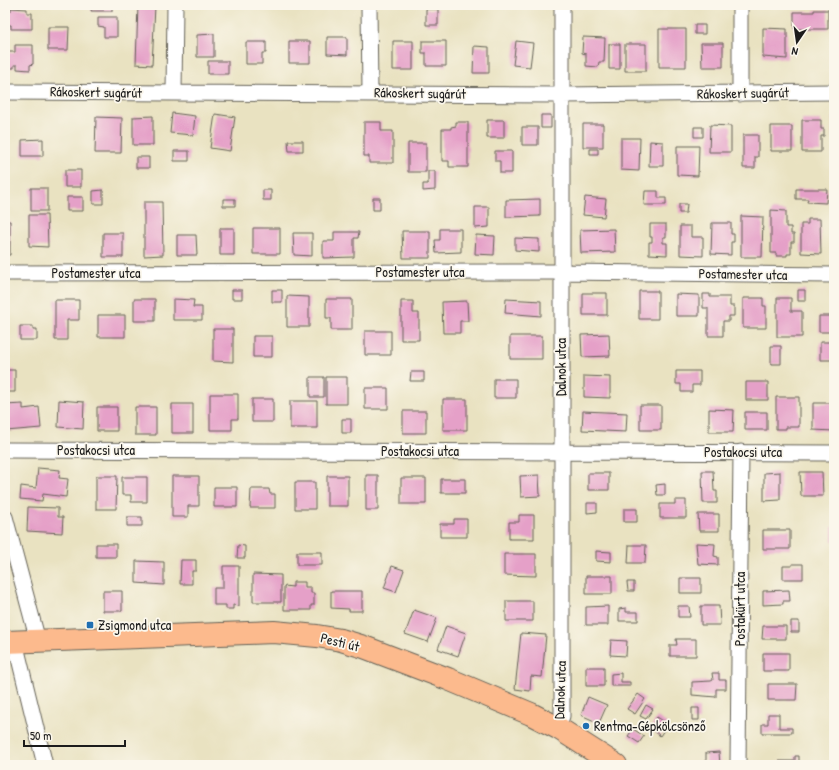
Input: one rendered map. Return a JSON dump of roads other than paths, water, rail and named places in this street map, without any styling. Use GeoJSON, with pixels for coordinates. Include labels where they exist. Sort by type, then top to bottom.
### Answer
{"type":"FeatureCollection","features":[{"type":"Feature","properties":{"kind":"main road","name":"Pesti út"},"geometry":{"type":"LineString","coordinates":[[10,642],[274,632],[317,636],[364,647],[448,679],[532,714],[558,728],[616,765]]}},
{"type":"Feature","properties":{"kind":"street"},"geometry":{"type":"LineString","coordinates":[[174,93],[175,5]]}},
{"type":"Feature","properties":{"kind":"street"},"geometry":{"type":"LineString","coordinates":[[369,5],[370,93]]}},
{"type":"Feature","properties":{"kind":"street","name":"Dalnok utca"},"geometry":{"type":"LineString","coordinates":[[558,728],[562,716],[562,5]]}},
{"type":"Feature","properties":{"kind":"street"},"geometry":{"type":"LineString","coordinates":[[740,5],[740,94]]}},
{"type":"Feature","properties":{"kind":"street","name":"Rákoskert sugárút"},"geometry":{"type":"LineString","coordinates":[[5,92],[562,95],[834,92]]}},
{"type":"Feature","properties":{"kind":"street","name":"Postamester utca"},"geometry":{"type":"LineString","coordinates":[[5,273],[561,272],[834,275]]}},
{"type":"Feature","properties":{"kind":"street","name":"Postakocsi utca"},"geometry":{"type":"LineString","coordinates":[[5,450],[834,453]]}},
{"type":"Feature","properties":{"kind":"street","name":"Postakürt utca"},"geometry":{"type":"LineString","coordinates":[[738,765],[741,452]]}},
{"type":"Feature","properties":{"kind":"street"},"geometry":{"type":"LineString","coordinates":[[5,517],[38,641]]}},
{"type":"Feature","properties":{"kind":"street"},"geometry":{"type":"LineString","coordinates":[[10,642],[45,765]]}},
{"type":"Feature","properties":{"kind":"place","name":"Zsigmond utca"},"geometry":{"type":"Point","coordinates":[90,625]}},
{"type":"Feature","properties":{"kind":"place","name":"Rentma-Gépkölcsönző"},"geometry":{"type":"Point","coordinates":[586,726]}}]}
